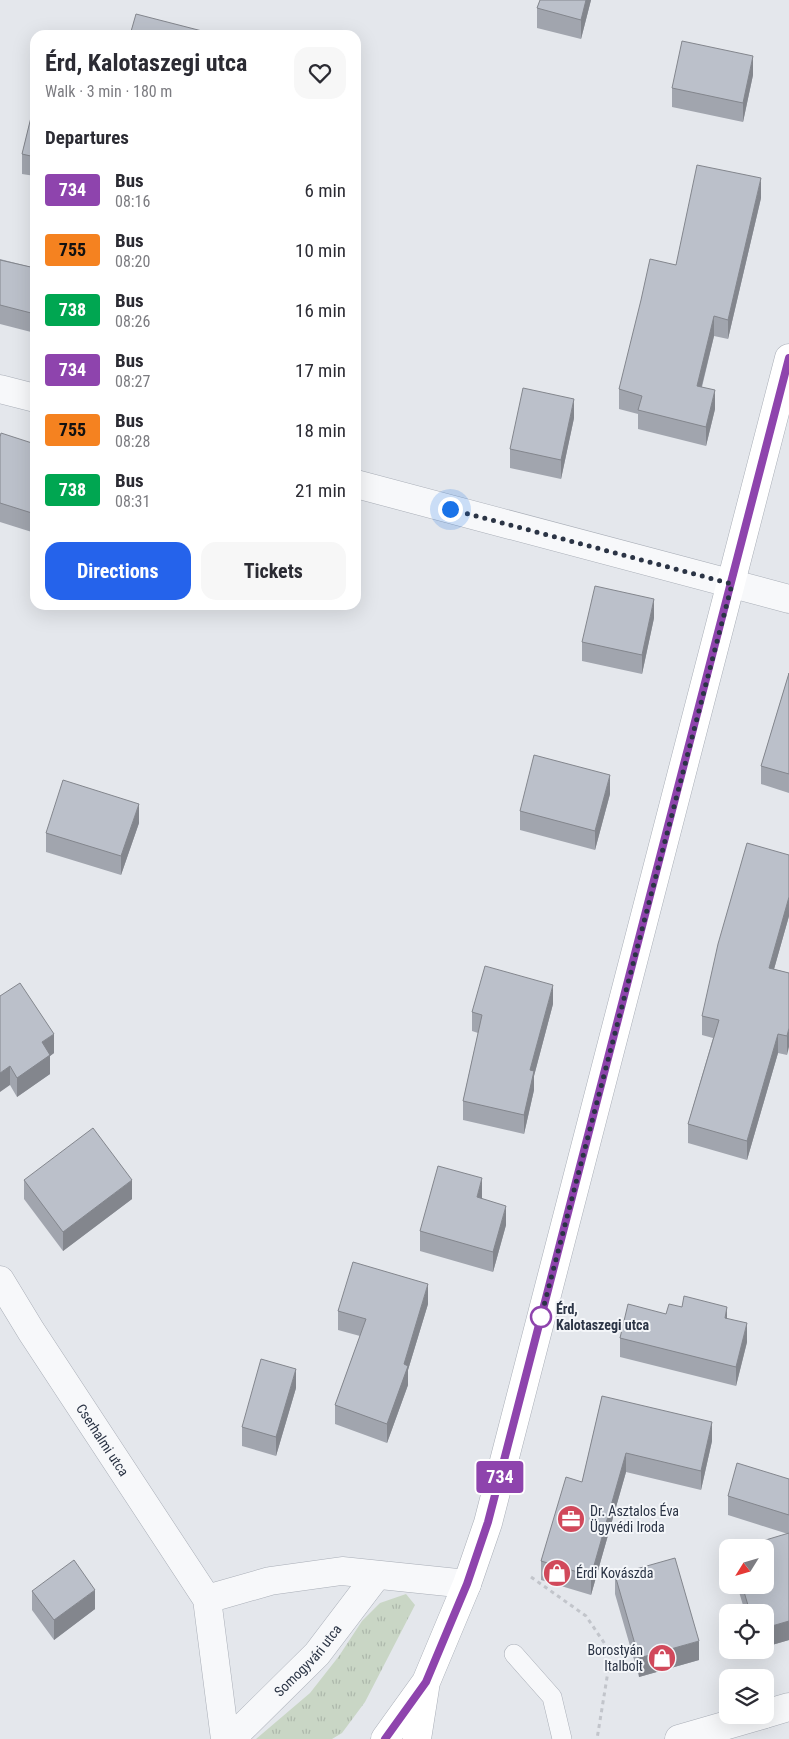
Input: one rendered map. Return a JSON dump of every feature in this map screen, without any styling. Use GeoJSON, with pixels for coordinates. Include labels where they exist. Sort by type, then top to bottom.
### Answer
{"type":"FeatureCollection","features":[{"type":"Feature","properties":{"kind":"street"},"geometry":{"type":"LineString","coordinates":[[385,1739],[426,1682],[467,1584],[488,1522],[789,358]]}},
{"type":"Feature","properties":{"kind":"street"},"geometry":{"type":"LineString","coordinates":[[0,389],[30,397]]}},
{"type":"Feature","properties":{"kind":"street"},"geometry":{"type":"LineString","coordinates":[[361,485],[789,599]]}},
{"type":"Feature","properties":{"kind":"street","name":"Cserhalmi utca"},"geometry":{"type":"LineString","coordinates":[[0,1280],[31,1331],[208,1599],[225,1739]]}},
{"type":"Feature","properties":{"kind":"street"},"geometry":{"type":"LineString","coordinates":[[208,1599],[270,1581],[342,1571],[467,1584]]}},
{"type":"Feature","properties":{"kind":"street","name":"Somogyvári utca"},"geometry":{"type":"LineString","coordinates":[[231,1739],[317,1654],[377,1575]]}},
{"type":"Feature","properties":{"kind":"street"},"geometry":{"type":"LineString","coordinates":[[417,1739],[426,1682]]}},
{"type":"Feature","properties":{"kind":"street"},"geometry":{"type":"LineString","coordinates":[[774,1712],[789,1707]]}},
{"type":"Feature","properties":{"kind":"street"},"geometry":{"type":"LineString","coordinates":[[679,1739],[732,1724]]}},
{"type":"Feature","properties":{"kind":"lane"},"geometry":{"type":"LineString","coordinates":[[514,1654],[552,1697],[562,1739]]}},
{"type":"Feature","properties":{"kind":"path"},"geometry":{"type":"LineString","coordinates":[[531,1577],[586,1616],[611,1653],[597,1739]]}},
{"type":"Feature","properties":{"kind":"green space"},"geometry":{"type":"Polygon","coordinates":[[[406,1594],[415,1605],[365,1702],[342,1733],[332,1739],[256,1739],[310,1693],[339,1656],[362,1621],[380,1603],[406,1594]]]}},
{"type":"Feature","properties":{"kind":"building"},"geometry":{"type":"Polygon","coordinates":[[[540,0],[586,0],[581,20],[537,8],[540,0]]]}},
{"type":"Feature","properties":{"kind":"building"},"geometry":{"type":"Polygon","coordinates":[[[136,14],[198,30],[131,30],[136,14]]]}},
{"type":"Feature","properties":{"kind":"building"},"geometry":{"type":"Polygon","coordinates":[[[682,41],[753,56],[743,103],[672,88],[682,41]]]}},
{"type":"Feature","properties":{"kind":"building"},"geometry":{"type":"Polygon","coordinates":[[[30,121],[30,156],[22,154],[30,121]]]}},
{"type":"Feature","properties":{"kind":"building"},"geometry":{"type":"Polygon","coordinates":[[[697,165],[761,178],[728,320],[714,316],[697,386],[715,390],[706,427],[638,410],[642,396],[619,389],[650,259],[676,265],[697,165]]]}},
{"type":"Feature","properties":{"kind":"building"},"geometry":{"type":"Polygon","coordinates":[[[0,260],[30,267],[30,313],[0,305],[0,260]]]}},
{"type":"Feature","properties":{"kind":"building"},"geometry":{"type":"Polygon","coordinates":[[[523,388],[574,399],[561,460],[510,449],[523,388]]]}},
{"type":"Feature","properties":{"kind":"building"},"geometry":{"type":"Polygon","coordinates":[[[1,433],[30,442],[30,512],[0,503],[1,433]]]}},
{"type":"Feature","properties":{"kind":"building"},"geometry":{"type":"Polygon","coordinates":[[[595,586],[654,599],[642,655],[582,642],[595,586]]]}},
{"type":"Feature","properties":{"kind":"building"},"geometry":{"type":"Polygon","coordinates":[[[789,673],[789,774],[761,766],[789,673]]]}},
{"type":"Feature","properties":{"kind":"building"},"geometry":{"type":"Polygon","coordinates":[[[534,755],[610,775],[595,831],[520,811],[534,755]]]}},
{"type":"Feature","properties":{"kind":"building"},"geometry":{"type":"Polygon","coordinates":[[[63,780],[139,804],[121,856],[46,833],[63,780]]]}},
{"type":"Feature","properties":{"kind":"building"},"geometry":{"type":"Polygon","coordinates":[[[747,843],[789,855],[789,897],[769,968],[789,973],[789,1028],[787,1036],[778,1034],[747,1141],[688,1124],[719,1020],[702,1016],[718,944],[747,843]]]}},
{"type":"Feature","properties":{"kind":"building"},"geometry":{"type":"Polygon","coordinates":[[[485,966],[553,985],[530,1070],[534,1071],[524,1115],[463,1101],[482,1015],[472,1012],[485,966]]]}},
{"type":"Feature","properties":{"kind":"building"},"geometry":{"type":"Polygon","coordinates":[[[20,983],[54,1034],[42,1042],[50,1055],[17,1078],[10,1066],[0,1073],[0,996],[20,983]]]}},
{"type":"Feature","properties":{"kind":"building"},"geometry":{"type":"Polygon","coordinates":[[[93,1128],[132,1180],[63,1232],[24,1180],[93,1128]]]}},
{"type":"Feature","properties":{"kind":"building"},"geometry":{"type":"Polygon","coordinates":[[[438,1166],[482,1178],[477,1197],[506,1206],[493,1252],[420,1231],[438,1166]]]}},
{"type":"Feature","properties":{"kind":"building"},"geometry":{"type":"Polygon","coordinates":[[[353,1262],[428,1284],[404,1364],[408,1366],[387,1424],[335,1405],[366,1319],[338,1311],[353,1262]]]}},
{"type":"Feature","properties":{"kind":"building"},"geometry":{"type":"Polygon","coordinates":[[[684,1296],[727,1307],[725,1318],[747,1323],[736,1367],[620,1338],[628,1304],[666,1314],[669,1304],[682,1307],[684,1296]]]}},
{"type":"Feature","properties":{"kind":"building"},"geometry":{"type":"Polygon","coordinates":[[[261,1359],[296,1369],[276,1437],[242,1427],[261,1359]]]}},
{"type":"Feature","properties":{"kind":"building"},"geometry":{"type":"Polygon","coordinates":[[[602,1396],[712,1422],[701,1471],[626,1453],[591,1576],[541,1561],[566,1477],[582,1482],[602,1396]]]}},
{"type":"Feature","properties":{"kind":"building"},"geometry":{"type":"Polygon","coordinates":[[[737,1463],[789,1479],[789,1515],[728,1496],[737,1463]]]}},
{"type":"Feature","properties":{"kind":"building"},"geometry":{"type":"Polygon","coordinates":[[[789,1533],[789,1621],[774,1625],[774,1604],[748,1604],[745,1594],[774,1594],[774,1539],[769,1539],[789,1533]]]}},
{"type":"Feature","properties":{"kind":"building"},"geometry":{"type":"Polygon","coordinates":[[[675,1558],[699,1641],[639,1658],[615,1575],[675,1558]]]}},
{"type":"Feature","properties":{"kind":"building"},"geometry":{"type":"Polygon","coordinates":[[[74,1560],[95,1590],[54,1620],[32,1591],[74,1560]]]}},
{"type":"Feature","properties":{"kind":"bus line","name":"734"},"geometry":{"type":"LineString","coordinates":[[385,1739],[426,1682],[467,1584],[488,1522],[789,358]]}},
{"type":"Feature","properties":{"kind":"place","name":"Érd, Kalotaszegi utca"},"geometry":{"type":"Point","coordinates":[541,1317]}},
{"type":"Feature","properties":{"kind":"place","name":"Dr. Asztalos Éva Ügyvédi Iroda"},"geometry":{"type":"Point","coordinates":[571,1519]}},
{"type":"Feature","properties":{"kind":"place","name":"Érdi Kovászda"},"geometry":{"type":"Point","coordinates":[557,1573]}},
{"type":"Feature","properties":{"kind":"place","name":"Borostyán Italbolt"},"geometry":{"type":"Point","coordinates":[662,1658]}},
{"type":"Feature","properties":{"kind":"route"},"geometry":{"type":"LineString","coordinates":[[450,509],[732,584],[541,1317]]}}]}
